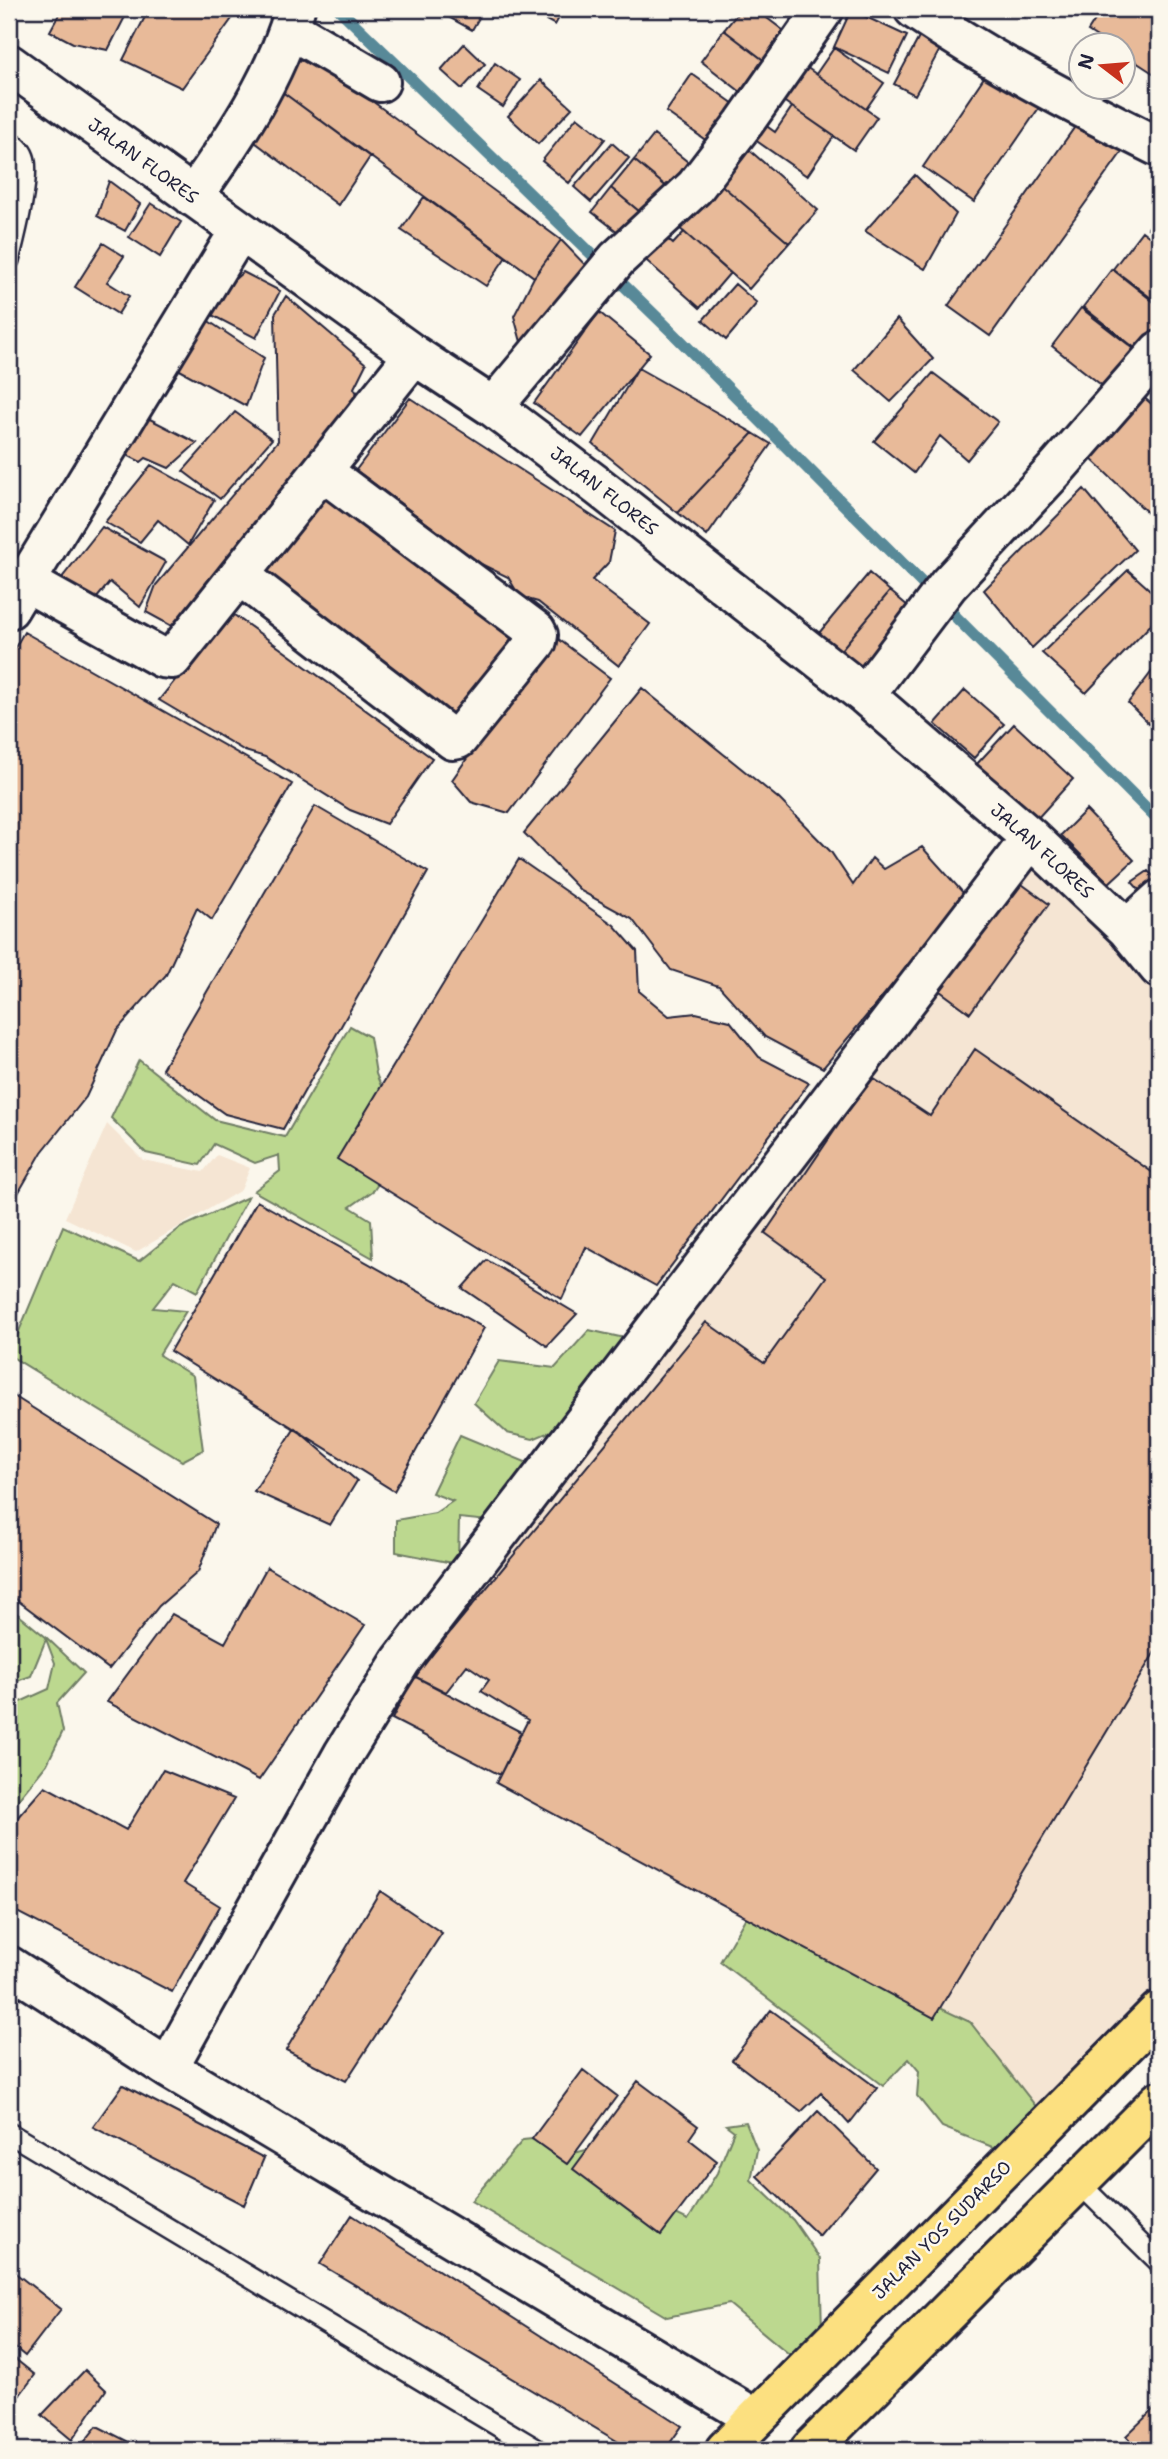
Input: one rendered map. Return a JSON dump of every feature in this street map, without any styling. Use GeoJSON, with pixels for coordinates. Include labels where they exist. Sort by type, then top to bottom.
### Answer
{"type":"FeatureCollection","features":[{"type":"Feature","properties":{"kind":"highway","name":"JALAN YOS SUDARSO"},"geometry":{"type":"LineString","coordinates":[[725,2450],[1159,2011]]}},
{"type":"Feature","properties":{"kind":"highway"},"geometry":{"type":"LineString","coordinates":[[810,2450],[1159,2101]]}},
{"type":"Feature","properties":{"kind":"street"},"geometry":{"type":"LineString","coordinates":[[492,407],[606,271],[695,187],[824,9]]}},
{"type":"Feature","properties":{"kind":"street"},"geometry":{"type":"LineString","coordinates":[[914,9],[962,42],[1065,100],[1159,147]]}},
{"type":"Feature","properties":{"kind":"street"},"geometry":{"type":"LineString","coordinates":[[193,197],[238,135],[292,18],[380,82]]}},
{"type":"Feature","properties":{"kind":"street","name":"JALAN FLORES"},"geometry":{"type":"LineString","coordinates":[[9,64],[415,355],[492,407],[610,495],[865,695],[1031,838],[1127,929],[1159,968]]}},
{"type":"Feature","properties":{"kind":"street"},"geometry":{"type":"LineString","coordinates":[[240,230],[17,596],[162,658],[172,659],[415,355]]}},
{"type":"Feature","properties":{"kind":"street"},"geometry":{"type":"LineString","coordinates":[[865,695],[948,585],[1158,354]]}},
{"type":"Feature","properties":{"kind":"street"},"geometry":{"type":"LineString","coordinates":[[239,576],[453,740],[458,739],[537,640],[536,631],[322,471]]}},
{"type":"Feature","properties":{"kind":"street"},"geometry":{"type":"LineString","coordinates":[[168,2068],[344,1753],[401,1661],[1031,838]]}},
{"type":"Feature","properties":{"kind":"street"},"geometry":{"type":"LineString","coordinates":[[1127,929],[1159,900]]}},
{"type":"Feature","properties":{"kind":"street"},"geometry":{"type":"LineString","coordinates":[[9,1966],[168,2068],[755,2418]]}},
{"type":"Feature","properties":{"kind":"lane"},"geometry":{"type":"LineString","coordinates":[[9,141],[18,147],[25,158],[26,176],[9,260]]}},
{"type":"Feature","properties":{"kind":"lane"},"geometry":{"type":"LineString","coordinates":[[9,2133],[538,2450]]}},
{"type":"Feature","properties":{"kind":"lane"},"geometry":{"type":"LineString","coordinates":[[1078,2182],[1159,2262]]}},
{"type":"Feature","properties":{"kind":"shaded area"},"geometry":{"type":"Polygon","coordinates":[[[1031,838],[1159,970],[1159,2011],[1048,2122],[934,2018],[496,1783],[528,1720],[481,1691],[488,1680],[467,1666],[446,1692],[414,1676],[401,1661],[1031,838]]]}},
{"type":"Feature","properties":{"kind":"shaded area"},"geometry":{"type":"Polygon","coordinates":[[[107,1124],[143,1160],[203,1172],[217,1155],[250,1168],[241,1190],[136,1252],[65,1218],[107,1124]]]}},
{"type":"Feature","properties":{"kind":"green space"},"geometry":{"type":"Polygon","coordinates":[[[350,1026],[370,1037],[376,1074],[405,1143],[374,1190],[350,1207],[371,1220],[373,1258],[254,1191],[280,1171],[279,1155],[255,1163],[214,1144],[200,1165],[146,1153],[111,1118],[139,1060],[215,1120],[285,1137],[350,1026]]]}},
{"type":"Feature","properties":{"kind":"green space"},"geometry":{"type":"Polygon","coordinates":[[[248,1197],[197,1292],[175,1280],[153,1308],[186,1311],[159,1355],[193,1376],[203,1450],[182,1461],[9,1355],[63,1226],[139,1261],[180,1228],[248,1197]]]}},
{"type":"Feature","properties":{"kind":"green space"},"geometry":{"type":"Polygon","coordinates":[[[589,1330],[624,1338],[552,1431],[533,1439],[507,1433],[474,1403],[499,1361],[555,1368],[589,1330]]]}},
{"type":"Feature","properties":{"kind":"green space"},"geometry":{"type":"Polygon","coordinates":[[[460,1435],[535,1466],[489,1521],[459,1518],[458,1564],[396,1552],[396,1520],[435,1513],[453,1501],[432,1493],[460,1435]]]}},
{"type":"Feature","properties":{"kind":"green space"},"geometry":{"type":"Polygon","coordinates":[[[9,1607],[47,1638],[84,1673],[57,1703],[63,1731],[47,1764],[9,1811],[9,1731],[20,1702],[49,1689],[55,1663],[46,1639],[31,1676],[9,1684],[9,1607]]]}},
{"type":"Feature","properties":{"kind":"green space"},"geometry":{"type":"Polygon","coordinates":[[[746,1917],[970,2022],[1048,2122],[1015,2156],[942,2127],[917,2096],[919,2071],[909,2059],[883,2086],[720,1962],[746,1917]]]}},
{"type":"Feature","properties":{"kind":"green space"},"geometry":{"type":"Polygon","coordinates":[[[746,2122],[757,2150],[751,2180],[793,2220],[820,2259],[822,2331],[789,2354],[729,2304],[667,2317],[471,2201],[523,2140],[532,2139],[567,2155],[597,2147],[661,2207],[688,2220],[717,2173],[734,2131],[726,2125],[746,2122]]]}},
{"type":"Feature","properties":{"kind":"building"},"geometry":{"type":"Polygon","coordinates":[[[62,9],[129,9],[108,50],[73,43],[50,31],[62,9]]]}},
{"type":"Feature","properties":{"kind":"building"},"geometry":{"type":"Polygon","coordinates":[[[149,9],[239,9],[182,88],[123,60],[149,9]]]}},
{"type":"Feature","properties":{"kind":"building"},"geometry":{"type":"Polygon","coordinates":[[[434,9],[484,9],[472,30],[434,9]]]}},
{"type":"Feature","properties":{"kind":"building"},"geometry":{"type":"Polygon","coordinates":[[[526,9],[564,9],[555,25],[526,9]]]}},
{"type":"Feature","properties":{"kind":"building"},"geometry":{"type":"Polygon","coordinates":[[[741,9],[755,9],[792,37],[770,65],[724,30],[741,9]]]}},
{"type":"Feature","properties":{"kind":"building"},"geometry":{"type":"Polygon","coordinates":[[[1013,9],[1029,9],[1025,17],[1013,9]]]}},
{"type":"Feature","properties":{"kind":"building"},"geometry":{"type":"Polygon","coordinates":[[[1102,9],[1159,9],[1159,77],[1136,62],[1136,32],[1088,31],[1102,9]]]}},
{"type":"Feature","properties":{"kind":"building"},"geometry":{"type":"Polygon","coordinates":[[[851,10],[907,36],[889,73],[834,47],[851,10]]]}},
{"type":"Feature","properties":{"kind":"building"},"geometry":{"type":"Polygon","coordinates":[[[724,30],[770,65],[746,96],[701,61],[724,30]]]}},
{"type":"Feature","properties":{"kind":"building"},"geometry":{"type":"Polygon","coordinates":[[[922,32],[943,44],[915,95],[894,84],[922,32]]]}},
{"type":"Feature","properties":{"kind":"building"},"geometry":{"type":"Polygon","coordinates":[[[464,44],[485,64],[462,89],[441,70],[464,44]]]}},
{"type":"Feature","properties":{"kind":"building"},"geometry":{"type":"Polygon","coordinates":[[[834,48],[884,83],[866,109],[816,74],[834,48]]]}},
{"type":"Feature","properties":{"kind":"building"},"geometry":{"type":"Polygon","coordinates":[[[304,51],[561,240],[534,277],[277,88],[304,51]]]}},
{"type":"Feature","properties":{"kind":"building"},"geometry":{"type":"Polygon","coordinates":[[[495,63],[520,80],[503,107],[478,90],[495,63]]]}},
{"type":"Feature","properties":{"kind":"building"},"geometry":{"type":"Polygon","coordinates":[[[806,67],[877,117],[854,150],[782,100],[806,67]]]}},
{"type":"Feature","properties":{"kind":"building"},"geometry":{"type":"Polygon","coordinates":[[[991,67],[1043,102],[974,202],[923,167],[991,67]]]}},
{"type":"Feature","properties":{"kind":"building"},"geometry":{"type":"Polygon","coordinates":[[[692,74],[741,109],[714,146],[666,112],[692,74]]]}},
{"type":"Feature","properties":{"kind":"building"},"geometry":{"type":"Polygon","coordinates":[[[541,80],[572,108],[538,144],[508,116],[541,80]]]}},
{"type":"Feature","properties":{"kind":"building"},"geometry":{"type":"Polygon","coordinates":[[[277,88],[370,157],[338,205],[243,133],[277,88]]]}},
{"type":"Feature","properties":{"kind":"building"},"geometry":{"type":"Polygon","coordinates":[[[792,107],[834,136],[807,176],[748,135],[758,120],[775,132],[792,107]]]}},
{"type":"Feature","properties":{"kind":"building"},"geometry":{"type":"Polygon","coordinates":[[[1084,114],[1127,145],[990,336],[948,306],[1084,114]]]}},
{"type":"Feature","properties":{"kind":"building"},"geometry":{"type":"Polygon","coordinates":[[[577,117],[605,139],[569,183],[542,161],[577,117]]]}},
{"type":"Feature","properties":{"kind":"building"},"geometry":{"type":"Polygon","coordinates":[[[654,135],[688,162],[668,188],[634,160],[654,135]]]}},
{"type":"Feature","properties":{"kind":"building"},"geometry":{"type":"Polygon","coordinates":[[[612,143],[629,158],[591,202],[574,187],[612,143]]]}},
{"type":"Feature","properties":{"kind":"building"},"geometry":{"type":"Polygon","coordinates":[[[747,148],[818,210],[789,243],[718,182],[747,148]]]}},
{"type":"Feature","properties":{"kind":"building"},"geometry":{"type":"Polygon","coordinates":[[[634,160],[668,188],[645,216],[611,188],[634,160]]]}},
{"type":"Feature","properties":{"kind":"building"},"geometry":{"type":"Polygon","coordinates":[[[915,175],[956,214],[925,269],[865,231],[915,175]]]}},
{"type":"Feature","properties":{"kind":"building"},"geometry":{"type":"Polygon","coordinates":[[[109,181],[140,204],[125,231],[97,216],[109,181]]]}},
{"type":"Feature","properties":{"kind":"building"},"geometry":{"type":"Polygon","coordinates":[[[718,182],[789,243],[749,289],[678,227],[718,182]]]}},
{"type":"Feature","properties":{"kind":"building"},"geometry":{"type":"Polygon","coordinates":[[[611,188],[645,216],[627,239],[592,212],[611,188]]]}},
{"type":"Feature","properties":{"kind":"building"},"geometry":{"type":"Polygon","coordinates":[[[424,197],[506,257],[486,286],[401,230],[424,197]]]}},
{"type":"Feature","properties":{"kind":"building"},"geometry":{"type":"Polygon","coordinates":[[[151,203],[181,222],[160,257],[129,237],[151,203]]]}},
{"type":"Feature","properties":{"kind":"building"},"geometry":{"type":"Polygon","coordinates":[[[1159,213],[1159,237],[1148,228],[1159,213]]]}},
{"type":"Feature","properties":{"kind":"building"},"geometry":{"type":"Polygon","coordinates":[[[1142,231],[1159,244],[1159,304],[1113,269],[1142,231]]]}},
{"type":"Feature","properties":{"kind":"building"},"geometry":{"type":"Polygon","coordinates":[[[684,232],[730,273],[700,308],[640,255],[660,233],[673,244],[684,232]]]}},
{"type":"Feature","properties":{"kind":"building"},"geometry":{"type":"Polygon","coordinates":[[[561,240],[592,272],[524,353],[514,316],[534,277],[561,240]]]}},
{"type":"Feature","properties":{"kind":"building"},"geometry":{"type":"Polygon","coordinates":[[[103,243],[124,256],[107,282],[129,296],[118,314],[75,287],[103,243]]]}},
{"type":"Feature","properties":{"kind":"building"},"geometry":{"type":"Polygon","coordinates":[[[1112,269],[1159,306],[1159,326],[1140,352],[1083,307],[1112,269]]]}},
{"type":"Feature","properties":{"kind":"building"},"geometry":{"type":"Polygon","coordinates":[[[243,272],[280,291],[256,338],[204,311],[243,272]]]}},
{"type":"Feature","properties":{"kind":"building"},"geometry":{"type":"Polygon","coordinates":[[[735,284],[757,303],[726,340],[703,320],[735,284]]]}},
{"type":"Feature","properties":{"kind":"building"},"geometry":{"type":"Polygon","coordinates":[[[286,296],[366,364],[354,388],[367,411],[188,635],[146,612],[156,585],[278,441],[275,314],[286,296]]]}},
{"type":"Feature","properties":{"kind":"building"},"geometry":{"type":"Polygon","coordinates":[[[1081,308],[1138,352],[1109,391],[1052,346],[1081,308]]]}},
{"type":"Feature","properties":{"kind":"building"},"geometry":{"type":"Polygon","coordinates":[[[599,312],[650,354],[582,437],[534,403],[599,312]]]}},
{"type":"Feature","properties":{"kind":"building"},"geometry":{"type":"Polygon","coordinates":[[[204,318],[264,358],[246,406],[176,368],[204,318]]]}},
{"type":"Feature","properties":{"kind":"building"},"geometry":{"type":"Polygon","coordinates":[[[897,319],[933,359],[891,402],[854,370],[897,319]]]}},
{"type":"Feature","properties":{"kind":"building"},"geometry":{"type":"Polygon","coordinates":[[[638,368],[753,433],[678,513],[593,444],[638,368]]]}},
{"type":"Feature","properties":{"kind":"building"},"geometry":{"type":"Polygon","coordinates":[[[933,373],[998,422],[967,460],[940,436],[914,473],[874,441],[933,373]]]}},
{"type":"Feature","properties":{"kind":"building"},"geometry":{"type":"Polygon","coordinates":[[[1137,392],[1159,410],[1159,504],[1149,514],[1089,457],[1137,392]]]}},
{"type":"Feature","properties":{"kind":"building"},"geometry":{"type":"Polygon","coordinates":[[[410,398],[615,531],[609,562],[592,580],[650,624],[619,666],[538,602],[520,597],[508,577],[481,564],[356,470],[410,398]]]}},
{"type":"Feature","properties":{"kind":"building"},"geometry":{"type":"Polygon","coordinates":[[[235,412],[272,439],[220,499],[183,471],[235,412]]]}},
{"type":"Feature","properties":{"kind":"building"},"geometry":{"type":"Polygon","coordinates":[[[142,415],[197,443],[169,468],[146,458],[141,462],[123,453],[142,415]]]}},
{"type":"Feature","properties":{"kind":"building"},"geometry":{"type":"Polygon","coordinates":[[[753,433],[771,444],[707,536],[678,513],[753,433]]]}},
{"type":"Feature","properties":{"kind":"building"},"geometry":{"type":"Polygon","coordinates":[[[151,465],[214,500],[188,545],[158,520],[140,542],[105,522],[151,465]]]}},
{"type":"Feature","properties":{"kind":"building"},"geometry":{"type":"Polygon","coordinates":[[[325,480],[524,627],[454,718],[251,580],[325,480]]]}},
{"type":"Feature","properties":{"kind":"building"},"geometry":{"type":"Polygon","coordinates":[[[1084,489],[1135,550],[1032,648],[984,590],[1084,489]]]}},
{"type":"Feature","properties":{"kind":"building"},"geometry":{"type":"Polygon","coordinates":[[[102,527],[166,562],[140,607],[110,582],[92,604],[57,584],[102,527]]]}},
{"type":"Feature","properties":{"kind":"building"},"geometry":{"type":"Polygon","coordinates":[[[1128,570],[1159,598],[1159,616],[1086,693],[1042,653],[1128,570]]]}},
{"type":"Feature","properties":{"kind":"building"},"geometry":{"type":"Polygon","coordinates":[[[869,573],[890,591],[835,657],[814,639],[869,573]]]}},
{"type":"Feature","properties":{"kind":"building"},"geometry":{"type":"Polygon","coordinates":[[[890,591],[915,612],[861,678],[835,657],[890,591]]]}},
{"type":"Feature","properties":{"kind":"building"},"geometry":{"type":"Polygon","coordinates":[[[230,612],[432,758],[386,824],[350,810],[265,757],[245,751],[159,700],[230,612]]]}},
{"type":"Feature","properties":{"kind":"building"},"geometry":{"type":"Polygon","coordinates":[[[24,632],[292,784],[212,920],[197,908],[166,975],[117,1030],[86,1097],[42,1152],[9,1209],[9,658],[24,632]]]}},
{"type":"Feature","properties":{"kind":"building"},"geometry":{"type":"Polygon","coordinates":[[[553,635],[610,678],[509,813],[471,802],[452,780],[553,635]]]}},
{"type":"Feature","properties":{"kind":"building"},"geometry":{"type":"Polygon","coordinates":[[[1156,666],[1159,669],[1159,734],[1128,703],[1156,666]]]}},
{"type":"Feature","properties":{"kind":"building"},"geometry":{"type":"Polygon","coordinates":[[[642,688],[779,799],[831,852],[853,885],[872,858],[884,869],[922,847],[966,896],[823,1068],[765,1037],[719,986],[671,970],[632,919],[581,891],[524,833],[642,688]]]}},
{"type":"Feature","properties":{"kind":"building"},"geometry":{"type":"Polygon","coordinates":[[[965,690],[1004,724],[974,758],[935,724],[965,690]]]}},
{"type":"Feature","properties":{"kind":"building"},"geometry":{"type":"Polygon","coordinates":[[[1014,724],[1073,779],[1035,821],[975,766],[1014,724]]]}},
{"type":"Feature","properties":{"kind":"building"},"geometry":{"type":"Polygon","coordinates":[[[315,806],[428,872],[283,1129],[225,1114],[162,1069],[315,806]]]}},
{"type":"Feature","properties":{"kind":"building"},"geometry":{"type":"Polygon","coordinates":[[[1086,810],[1134,860],[1109,883],[1061,835],[1086,810]]]}},
{"type":"Feature","properties":{"kind":"building"},"geometry":{"type":"Polygon","coordinates":[[[519,859],[614,925],[637,951],[639,991],[669,1016],[696,1013],[730,1021],[759,1057],[809,1083],[656,1286],[586,1247],[562,1299],[337,1159],[519,859]]]}},
{"type":"Feature","properties":{"kind":"building"},"geometry":{"type":"Polygon","coordinates":[[[1148,871],[1159,881],[1159,891],[1149,901],[1132,882],[1148,871]]]}},
{"type":"Feature","properties":{"kind":"building"},"geometry":{"type":"Polygon","coordinates":[[[1019,882],[1049,904],[970,1013],[940,991],[1019,882]]]}},
{"type":"Feature","properties":{"kind":"building"},"geometry":{"type":"Polygon","coordinates":[[[975,1049],[1159,1177],[1159,1645],[934,2018],[496,1783],[528,1720],[481,1691],[489,1680],[467,1665],[446,1692],[414,1676],[706,1322],[764,1363],[826,1277],[765,1233],[871,1077],[930,1116],[975,1049]]]}},
{"type":"Feature","properties":{"kind":"building"},"geometry":{"type":"Polygon","coordinates":[[[257,1201],[484,1328],[394,1491],[170,1351],[257,1201]]]}},
{"type":"Feature","properties":{"kind":"building"},"geometry":{"type":"Polygon","coordinates":[[[487,1260],[577,1314],[547,1346],[462,1288],[487,1260]]]}},
{"type":"Feature","properties":{"kind":"building"},"geometry":{"type":"Polygon","coordinates":[[[9,1393],[216,1524],[198,1572],[159,1606],[109,1669],[9,1594],[9,1393]]]}},
{"type":"Feature","properties":{"kind":"building"},"geometry":{"type":"Polygon","coordinates":[[[295,1428],[357,1481],[330,1525],[254,1491],[295,1428]]]}},
{"type":"Feature","properties":{"kind":"building"},"geometry":{"type":"Polygon","coordinates":[[[267,1567],[365,1625],[259,1780],[107,1702],[172,1614],[225,1643],[267,1567]]]}},
{"type":"Feature","properties":{"kind":"building"},"geometry":{"type":"Polygon","coordinates":[[[414,1676],[521,1732],[500,1775],[392,1719],[414,1676]]]}},
{"type":"Feature","properties":{"kind":"building"},"geometry":{"type":"Polygon","coordinates":[[[163,1770],[234,1799],[183,1883],[220,1906],[172,1992],[9,1908],[9,1827],[45,1786],[126,1830],[163,1770]]]}},
{"type":"Feature","properties":{"kind":"building"},"geometry":{"type":"Polygon","coordinates":[[[380,1891],[442,1933],[346,2081],[286,2050],[380,1891]]]}},
{"type":"Feature","properties":{"kind":"building"},"geometry":{"type":"Polygon","coordinates":[[[771,2010],[877,2088],[849,2124],[821,2093],[801,2112],[732,2060],[771,2010]]]}},
{"type":"Feature","properties":{"kind":"building"},"geometry":{"type":"Polygon","coordinates":[[[583,2070],[617,2096],[567,2164],[532,2139],[583,2070]]]}},
{"type":"Feature","properties":{"kind":"building"},"geometry":{"type":"Polygon","coordinates":[[[638,2081],[698,2126],[689,2139],[717,2161],[661,2235],[573,2169],[638,2081]]]}},
{"type":"Feature","properties":{"kind":"building"},"geometry":{"type":"Polygon","coordinates":[[[123,2085],[264,2158],[244,2205],[93,2127],[123,2085]]]}},
{"type":"Feature","properties":{"kind":"building"},"geometry":{"type":"Polygon","coordinates":[[[818,2111],[876,2168],[819,2236],[757,2176],[818,2111]]]}},
{"type":"Feature","properties":{"kind":"building"},"geometry":{"type":"Polygon","coordinates":[[[352,2215],[682,2426],[665,2450],[632,2450],[320,2264],[352,2215]]]}},
{"type":"Feature","properties":{"kind":"building"},"geometry":{"type":"Polygon","coordinates":[[[9,2268],[61,2309],[25,2356],[9,2343],[9,2268]]]}},
{"type":"Feature","properties":{"kind":"building"},"geometry":{"type":"Polygon","coordinates":[[[9,2354],[35,2375],[9,2409],[9,2354]]]}},
{"type":"Feature","properties":{"kind":"building"},"geometry":{"type":"Polygon","coordinates":[[[85,2370],[106,2390],[72,2440],[42,2415],[85,2370]]]}},
{"type":"Feature","properties":{"kind":"building"},"geometry":{"type":"Polygon","coordinates":[[[1159,2404],[1159,2450],[1140,2450],[1126,2436],[1159,2404]]]}},
{"type":"Feature","properties":{"kind":"building"},"geometry":{"type":"Polygon","coordinates":[[[97,2426],[129,2442],[123,2450],[78,2450],[97,2426]]]}},
{"type":"Feature","properties":{"kind":"waterway"},"geometry":{"type":"LineString","coordinates":[[339,9],[672,332],[1159,821]]}}]}
